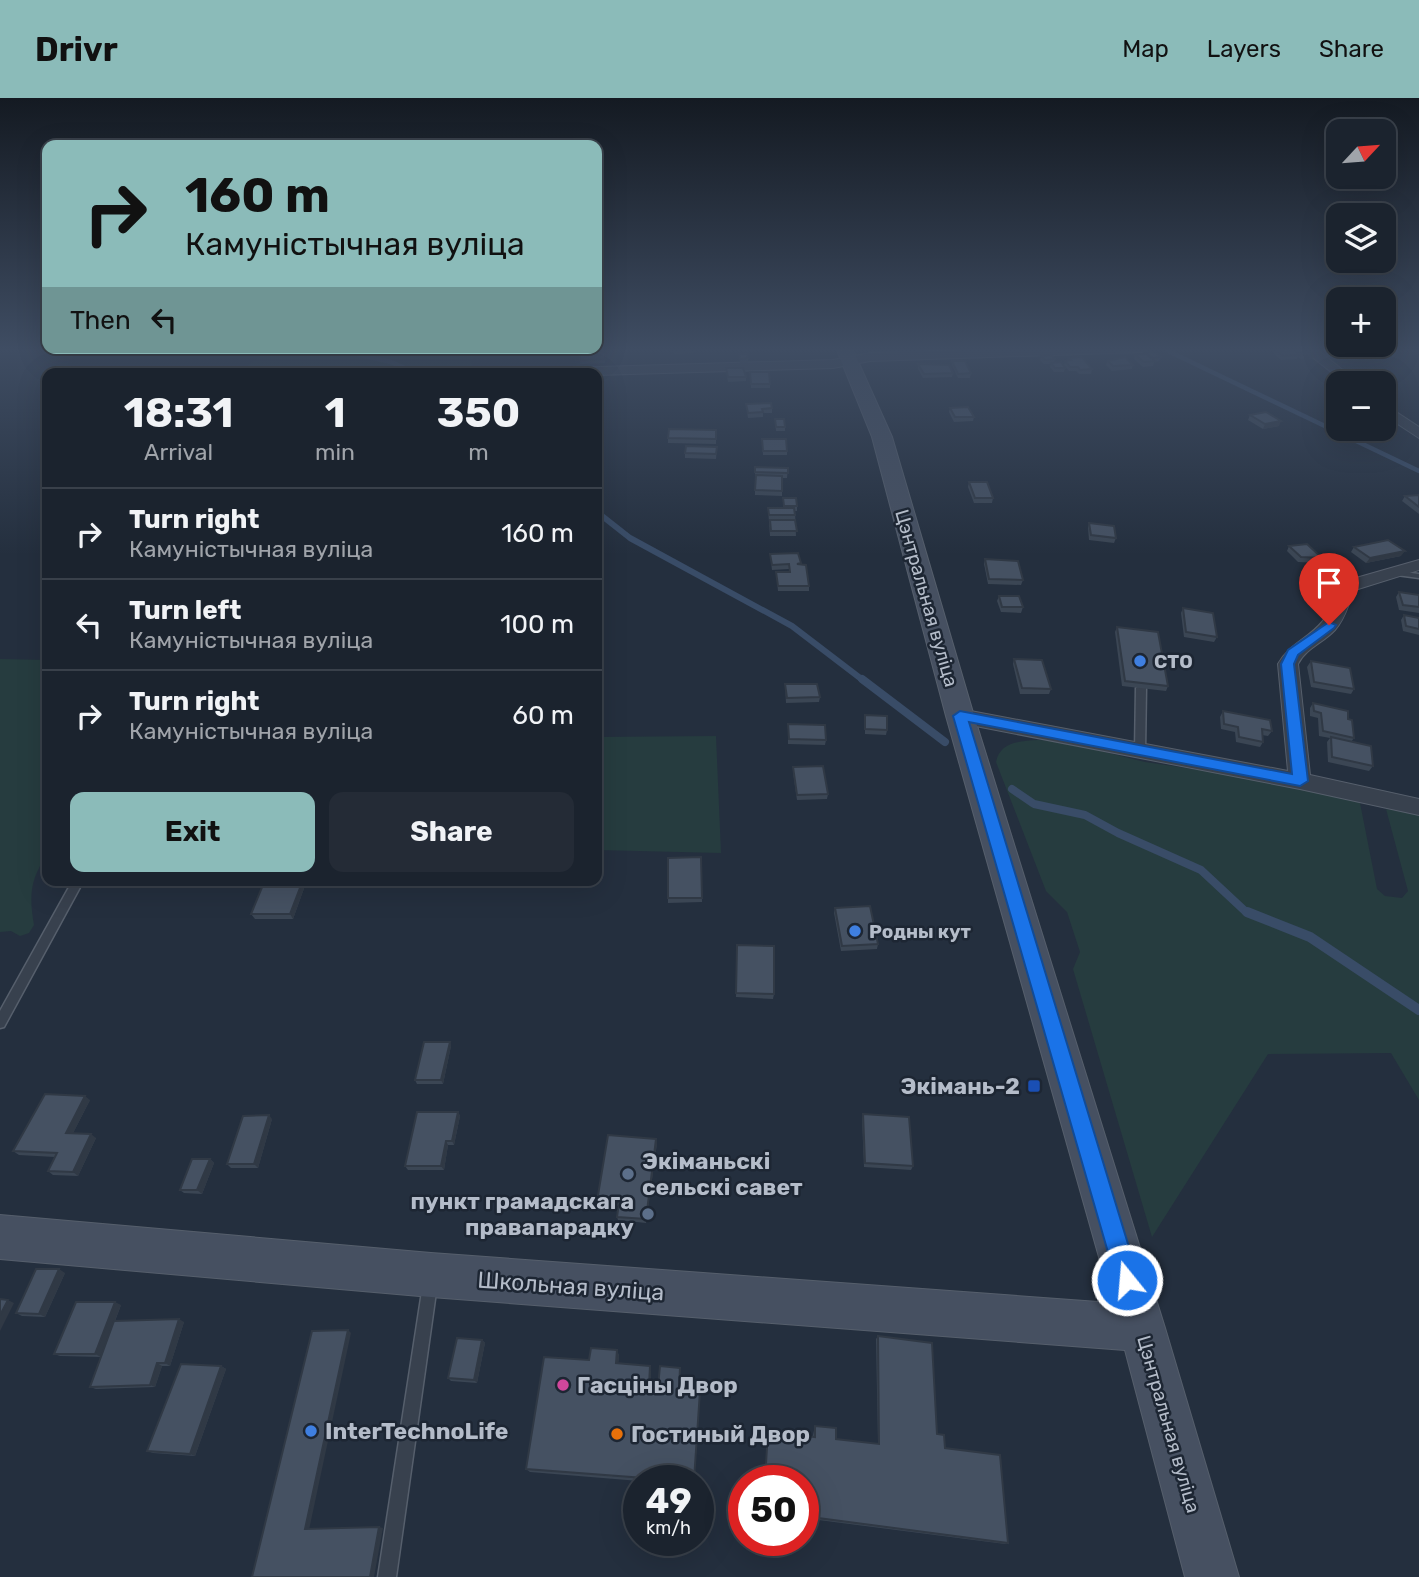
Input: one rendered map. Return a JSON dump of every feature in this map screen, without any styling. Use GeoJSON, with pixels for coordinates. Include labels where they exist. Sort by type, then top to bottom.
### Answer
{"type":"FeatureCollection","features":[{"type":"Feature","properties":{"kind":"main road","name":"Цэнтральная вуліца"},"geometry":{"type":"LineString","coordinates":[[874,417],[882,437],[960,716],[1142,1328],[1212,1577]]}},
{"type":"Feature","properties":{"kind":"main road","name":"Школьная вуліца"},"geometry":{"type":"LineString","coordinates":[[0,1237],[432,1276],[1142,1328]]}},
{"type":"Feature","properties":{"kind":"street"},"geometry":{"type":"LineString","coordinates":[[1396,417],[1419,434]]}},
{"type":"Feature","properties":{"kind":"street"},"geometry":{"type":"LineString","coordinates":[[1300,781],[1288,664],[1293,653],[1329,625],[1339,611],[1348,586],[1419,565]]}},
{"type":"Feature","properties":{"kind":"street"},"geometry":{"type":"LineString","coordinates":[[960,716],[1300,781],[1419,807]]}},
{"type":"Feature","properties":{"kind":"lane"},"geometry":{"type":"LineString","coordinates":[[1392,572],[1419,576]]}},
{"type":"Feature","properties":{"kind":"lane"},"geometry":{"type":"LineString","coordinates":[[1140,751],[1141,688]]}},
{"type":"Feature","properties":{"kind":"lane"},"geometry":{"type":"LineString","coordinates":[[0,1023],[76,886]]}},
{"type":"Feature","properties":{"kind":"lane"},"geometry":{"type":"LineString","coordinates":[[387,1577],[432,1276]]}},
{"type":"Feature","properties":{"kind":"green space"},"geometry":{"type":"Polygon","coordinates":[[[0,659],[42,660],[42,864],[32,888],[34,925],[29,933],[20,936],[11,931],[0,932],[0,659]]]}},
{"type":"Feature","properties":{"kind":"green space"},"geometry":{"type":"Polygon","coordinates":[[[716,736],[721,853],[602,850],[602,737],[716,736]]]}},
{"type":"Feature","properties":{"kind":"green space"},"geometry":{"type":"Polygon","coordinates":[[[1060,741],[1145,762],[1227,774],[1345,797],[1360,803],[1377,889],[1385,896],[1402,898],[1408,891],[1386,809],[1419,814],[1419,1100],[1391,1053],[1268,1054],[1152,1237],[1073,969],[1080,952],[1067,912],[1046,891],[996,762],[998,755],[1006,747],[1018,742],[1060,741]]]}},
{"type":"Feature","properties":{"kind":"building"},"geometry":{"type":"Polygon","coordinates":[[[1253,417],[1274,417],[1281,421],[1265,424],[1253,417]]]}},
{"type":"Feature","properties":{"kind":"building"},"geometry":{"type":"Polygon","coordinates":[[[775,419],[784,419],[785,427],[776,427],[775,419]]]}},
{"type":"Feature","properties":{"kind":"building"},"geometry":{"type":"Polygon","coordinates":[[[669,429],[716,430],[716,439],[668,438],[669,429]]]}},
{"type":"Feature","properties":{"kind":"building"},"geometry":{"type":"Polygon","coordinates":[[[762,439],[786,439],[787,451],[763,451],[762,439]]]}},
{"type":"Feature","properties":{"kind":"building"},"geometry":{"type":"Polygon","coordinates":[[[686,446],[717,447],[716,454],[685,453],[686,446]]]}},
{"type":"Feature","properties":{"kind":"building"},"geometry":{"type":"Polygon","coordinates":[[[755,467],[788,468],[788,473],[755,472],[755,467]]]}},
{"type":"Feature","properties":{"kind":"building"},"geometry":{"type":"Polygon","coordinates":[[[756,475],[782,476],[782,491],[755,490],[756,475]]]}},
{"type":"Feature","properties":{"kind":"building"},"geometry":{"type":"Polygon","coordinates":[[[969,482],[987,482],[993,498],[975,498],[969,482]]]}},
{"type":"Feature","properties":{"kind":"building"},"geometry":{"type":"Polygon","coordinates":[[[1419,495],[1419,507],[1405,496],[1419,495]]]}},
{"type":"Feature","properties":{"kind":"building"},"geometry":{"type":"Polygon","coordinates":[[[783,498],[796,498],[797,506],[784,506],[783,498]]]}},
{"type":"Feature","properties":{"kind":"building"},"geometry":{"type":"Polygon","coordinates":[[[768,508],[794,508],[795,515],[769,515],[768,508]]]}},
{"type":"Feature","properties":{"kind":"building"},"geometry":{"type":"Polygon","coordinates":[[[770,520],[795,520],[797,531],[771,531],[770,520]]]}},
{"type":"Feature","properties":{"kind":"building"},"geometry":{"type":"Polygon","coordinates":[[[1089,523],[1114,526],[1116,538],[1091,535],[1089,523]]]}},
{"type":"Feature","properties":{"kind":"building"},"geometry":{"type":"Polygon","coordinates":[[[1388,540],[1405,551],[1370,558],[1354,547],[1388,540]]]}},
{"type":"Feature","properties":{"kind":"building"},"geometry":{"type":"Polygon","coordinates":[[[1307,544],[1322,558],[1301,557],[1289,546],[1307,544]]]}},
{"type":"Feature","properties":{"kind":"building"},"geometry":{"type":"Polygon","coordinates":[[[798,553],[801,563],[797,564],[806,565],[809,586],[778,586],[776,572],[790,572],[789,564],[772,565],[770,554],[798,553]]]}},
{"type":"Feature","properties":{"kind":"building"},"geometry":{"type":"Polygon","coordinates":[[[985,559],[1018,561],[1023,580],[989,579],[985,559]]]}},
{"type":"Feature","properties":{"kind":"building"},"geometry":{"type":"Polygon","coordinates":[[[1399,592],[1419,595],[1419,607],[1403,605],[1399,592]]]}},
{"type":"Feature","properties":{"kind":"building"},"geometry":{"type":"Polygon","coordinates":[[[999,596],[1019,596],[1023,607],[1002,607],[999,596]]]}},
{"type":"Feature","properties":{"kind":"building"},"geometry":{"type":"Polygon","coordinates":[[[1183,608],[1213,613],[1217,637],[1186,632],[1183,608]]]}},
{"type":"Feature","properties":{"kind":"building"},"geometry":{"type":"Polygon","coordinates":[[[1404,615],[1419,618],[1419,629],[1406,626],[1404,615]]]}},
{"type":"Feature","properties":{"kind":"building","name":"СТО"},"geometry":{"type":"Polygon","coordinates":[[[1117,627],[1158,632],[1168,686],[1125,681],[1117,627]]]}},
{"type":"Feature","properties":{"kind":"building"},"geometry":{"type":"Polygon","coordinates":[[[1014,659],[1042,660],[1051,689],[1022,688],[1014,659]]]}},
{"type":"Feature","properties":{"kind":"building"},"geometry":{"type":"Polygon","coordinates":[[[1311,661],[1350,668],[1354,689],[1314,682],[1311,661]]]}},
{"type":"Feature","properties":{"kind":"building"},"geometry":{"type":"Polygon","coordinates":[[[785,684],[817,684],[820,697],[787,698],[785,684]]]}},
{"type":"Feature","properties":{"kind":"building"},"geometry":{"type":"Polygon","coordinates":[[[1313,703],[1348,711],[1354,738],[1323,731],[1321,713],[1314,711],[1313,703]]]}},
{"type":"Feature","properties":{"kind":"building"},"geometry":{"type":"Polygon","coordinates":[[[1223,711],[1270,720],[1272,731],[1262,729],[1263,742],[1239,737],[1238,727],[1224,724],[1223,711]]]}},
{"type":"Feature","properties":{"kind":"building"},"geometry":{"type":"Polygon","coordinates":[[[865,715],[887,716],[887,730],[865,729],[865,715]]]}},
{"type":"Feature","properties":{"kind":"building"},"geometry":{"type":"Polygon","coordinates":[[[788,724],[825,725],[826,740],[789,739],[788,724]]]}},
{"type":"Feature","properties":{"kind":"building"},"geometry":{"type":"Polygon","coordinates":[[[1331,737],[1371,746],[1373,766],[1332,757],[1331,737]]]}},
{"type":"Feature","properties":{"kind":"building"},"geometry":{"type":"Polygon","coordinates":[[[823,766],[828,794],[797,795],[793,767],[823,766]]]}},
{"type":"Feature","properties":{"kind":"building"},"geometry":{"type":"Polygon","coordinates":[[[701,857],[702,898],[668,898],[668,858],[701,857]]]}},
{"type":"Feature","properties":{"kind":"building"},"geometry":{"type":"Polygon","coordinates":[[[263,886],[301,886],[290,914],[251,914],[263,886]]]}},
{"type":"Feature","properties":{"kind":"building","name":"Родны кут"},"geometry":{"type":"Polygon","coordinates":[[[870,906],[878,944],[842,946],[835,908],[870,906]]]}},
{"type":"Feature","properties":{"kind":"building"},"geometry":{"type":"Polygon","coordinates":[[[737,945],[774,946],[774,994],[736,993],[737,945]]]}},
{"type":"Feature","properties":{"kind":"building"},"geometry":{"type":"Polygon","coordinates":[[[424,1042],[450,1042],[441,1080],[415,1080],[424,1042]]]}},
{"type":"Feature","properties":{"kind":"building"},"geometry":{"type":"Polygon","coordinates":[[[45,1094],[85,1096],[66,1133],[91,1134],[73,1172],[48,1171],[57,1153],[13,1151],[45,1094]]]}},
{"type":"Feature","properties":{"kind":"building"},"geometry":{"type":"Polygon","coordinates":[[[417,1112],[458,1112],[452,1141],[446,1141],[441,1166],[405,1166],[417,1112]]]}},
{"type":"Feature","properties":{"kind":"building"},"geometry":{"type":"Polygon","coordinates":[[[863,1114],[909,1117],[913,1166],[865,1163],[863,1114]]]}},
{"type":"Feature","properties":{"kind":"building"},"geometry":{"type":"Polygon","coordinates":[[[269,1115],[254,1164],[227,1164],[243,1116],[269,1115]]]}},
{"type":"Feature","properties":{"kind":"building","name":"Экіманьскі сельскі савет"},"geometry":{"type":"Polygon","coordinates":[[[608,1135],[656,1139],[646,1219],[617,1217],[619,1203],[597,1201],[608,1135]]]}},
{"type":"Feature","properties":{"kind":"building"},"geometry":{"type":"Polygon","coordinates":[[[192,1159],[210,1159],[197,1190],[180,1190],[192,1159]]]}},
{"type":"Feature","properties":{"kind":"building"},"geometry":{"type":"Polygon","coordinates":[[[36,1269],[59,1269],[39,1314],[16,1313],[36,1269]]]}},
{"type":"Feature","properties":{"kind":"building"},"geometry":{"type":"Polygon","coordinates":[[[0,1299],[8,1300],[0,1315],[0,1299]]]}},
{"type":"Feature","properties":{"kind":"building"},"geometry":{"type":"Polygon","coordinates":[[[76,1302],[115,1302],[95,1354],[54,1354],[76,1302]]]}},
{"type":"Feature","properties":{"kind":"building"},"geometry":{"type":"Polygon","coordinates":[[[179,1319],[165,1363],[157,1363],[150,1385],[90,1387],[114,1321],[179,1319]]]}},
{"type":"Feature","properties":{"kind":"building","name":"InterTechnoLife"},"geometry":{"type":"Polygon","coordinates":[[[348,1330],[305,1529],[379,1527],[370,1577],[252,1577],[312,1331],[348,1330]]]}},
{"type":"Feature","properties":{"kind":"building"},"geometry":{"type":"Polygon","coordinates":[[[878,1336],[932,1343],[937,1434],[944,1435],[945,1448],[1000,1455],[1008,1543],[819,1518],[819,1465],[766,1465],[768,1431],[815,1437],[815,1426],[836,1428],[836,1439],[879,1444],[878,1336]]]}},
{"type":"Feature","properties":{"kind":"building"},"geometry":{"type":"Polygon","coordinates":[[[457,1338],[482,1340],[474,1380],[448,1378],[457,1338]]]}},
{"type":"Feature","properties":{"kind":"building","name":"Гостиный Двор"},"geometry":{"type":"Polygon","coordinates":[[[591,1348],[617,1350],[616,1363],[650,1366],[649,1386],[658,1387],[660,1366],[680,1368],[679,1389],[700,1391],[695,1465],[623,1465],[623,1476],[526,1469],[544,1357],[589,1360],[591,1348]]]}},
{"type":"Feature","properties":{"kind":"building"},"geometry":{"type":"Polygon","coordinates":[[[181,1364],[221,1366],[190,1454],[147,1451],[181,1364]]]}},
{"type":"Feature","properties":{"kind":"waterway"},"geometry":{"type":"LineString","coordinates":[[1306,417],[1419,471]]}},
{"type":"Feature","properties":{"kind":"waterway"},"geometry":{"type":"LineString","coordinates":[[602,516],[630,538],[792,626],[864,681]]}},
{"type":"Feature","properties":{"kind":"waterway"},"geometry":{"type":"LineString","coordinates":[[862,679],[945,742]]}},
{"type":"Feature","properties":{"kind":"waterway"},"geometry":{"type":"LineString","coordinates":[[1012,789],[1034,804],[1085,815],[1118,833],[1201,870],[1245,911],[1252,914]]}},
{"type":"Feature","properties":{"kind":"waterway"},"geometry":{"type":"LineString","coordinates":[[1247,912],[1252,914]]}},
{"type":"Feature","properties":{"kind":"waterway"},"geometry":{"type":"LineString","coordinates":[[1252,914],[1310,937],[1419,1010]]}},
{"type":"Feature","properties":{"kind":"place","name":"СТО"},"geometry":{"type":"Point","coordinates":[1140,661]}},
{"type":"Feature","properties":{"kind":"place","name":"Родны кут"},"geometry":{"type":"Point","coordinates":[855,931]}},
{"type":"Feature","properties":{"kind":"place","name":"Экімань-2"},"geometry":{"type":"Point","coordinates":[1034,1086]}},
{"type":"Feature","properties":{"kind":"place","name":"Экіманьскі сельскі савет"},"geometry":{"type":"Point","coordinates":[628,1174]}},
{"type":"Feature","properties":{"kind":"place","name":"пункт грамадскага правапарадку"},"geometry":{"type":"Point","coordinates":[648,1214]}},
{"type":"Feature","properties":{"kind":"place","name":"Гасціны Двор"},"geometry":{"type":"Point","coordinates":[563,1385]}},
{"type":"Feature","properties":{"kind":"place","name":"InterTechnoLife"},"geometry":{"type":"Point","coordinates":[311,1431]}},
{"type":"Feature","properties":{"kind":"place","name":"Гостиный Двор"},"geometry":{"type":"Point","coordinates":[617,1434]}},
{"type":"Feature","properties":{"kind":"route"},"geometry":{"type":"LineString","coordinates":[[1127,1280],[960,716],[1300,781],[1288,664],[1300,646],[1316,638],[1329,625]]}}]}
